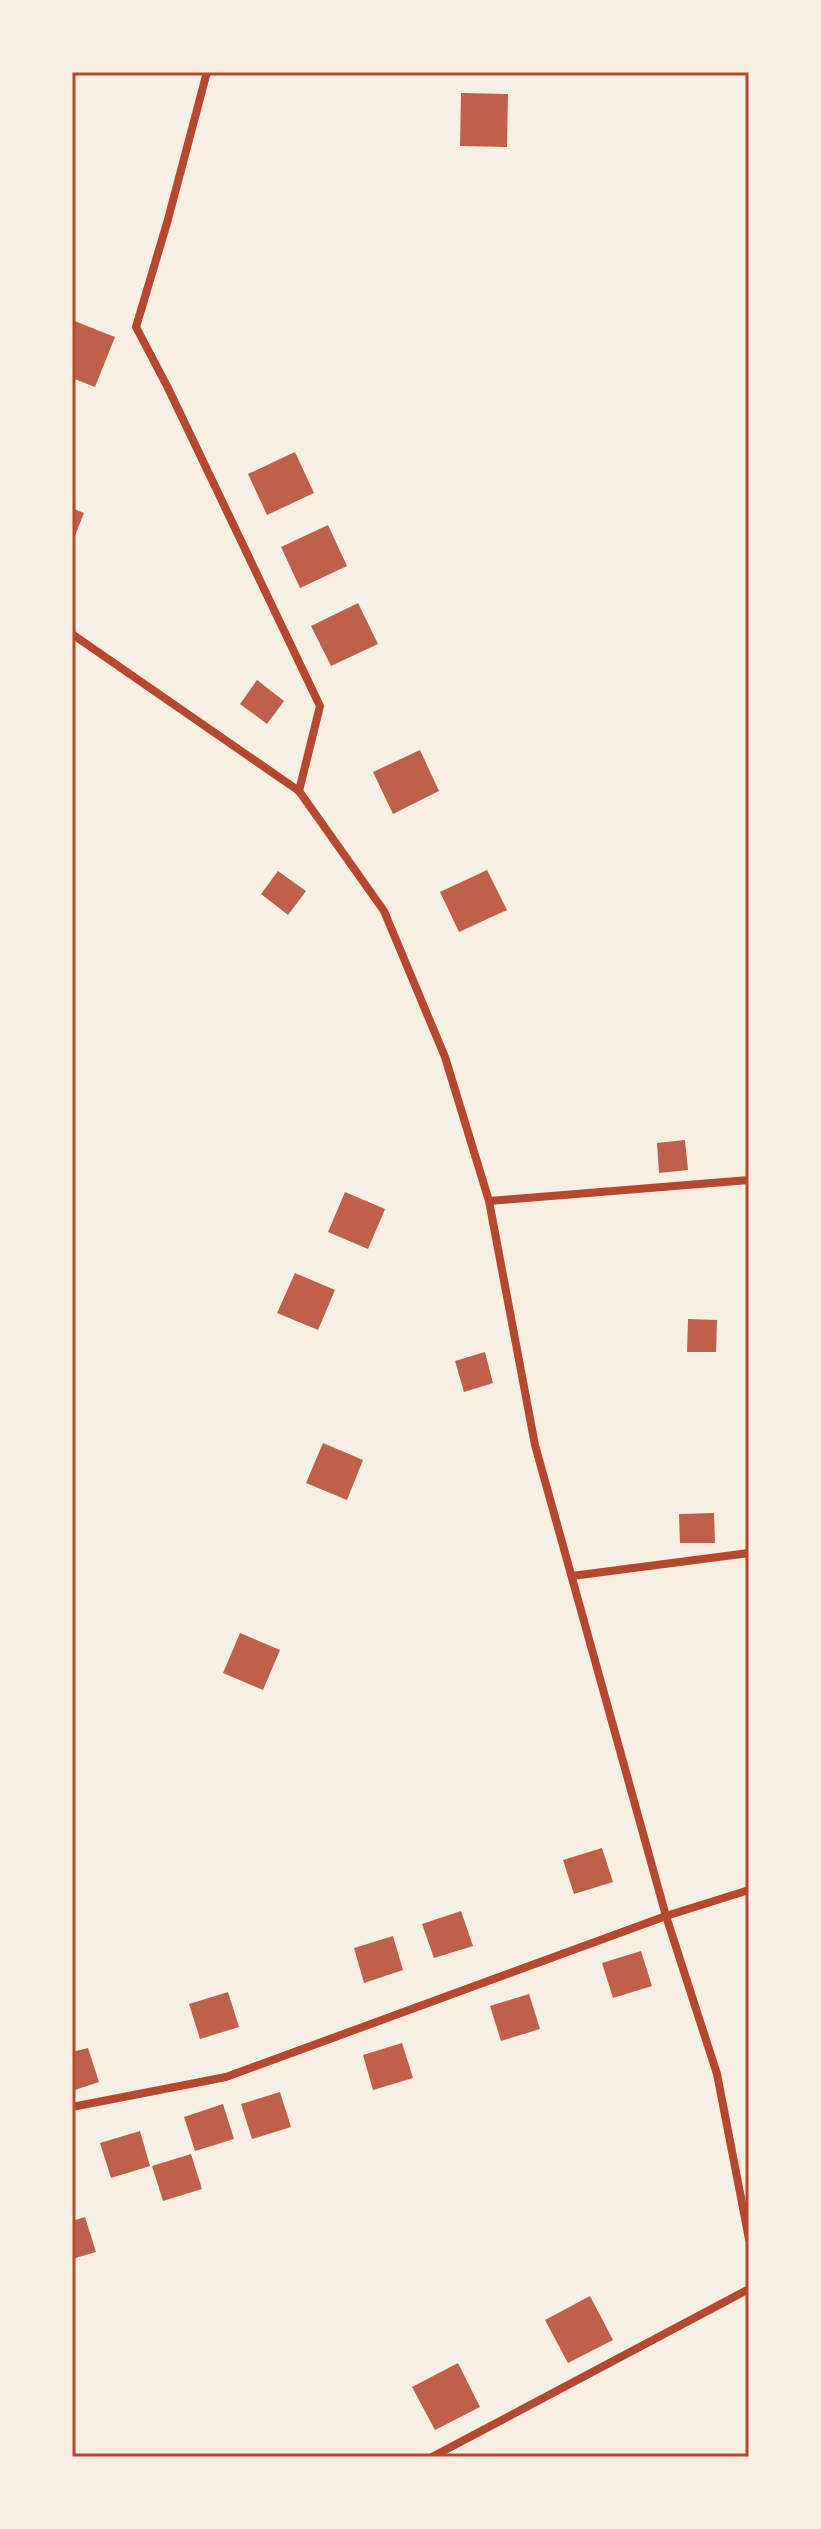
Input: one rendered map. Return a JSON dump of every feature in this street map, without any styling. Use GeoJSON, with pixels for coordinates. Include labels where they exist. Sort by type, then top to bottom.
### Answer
{"type":"FeatureCollection","features":[{"type":"Feature","properties":{"kind":"street"},"geometry":{"type":"LineString","coordinates":[[207,72],[136,327],[320,706],[299,791]]}},
{"type":"Feature","properties":{"kind":"street"},"geometry":{"type":"LineString","coordinates":[[72,634],[299,791],[384,911],[445,1057],[489,1201],[535,1445],[666,1916],[717,2074],[749,2239]]}},
{"type":"Feature","properties":{"kind":"street"},"geometry":{"type":"LineString","coordinates":[[489,1201],[749,1180]]}},
{"type":"Feature","properties":{"kind":"street"},"geometry":{"type":"LineString","coordinates":[[572,1576],[749,1553]]}},
{"type":"Feature","properties":{"kind":"street"},"geometry":{"type":"LineString","coordinates":[[72,2107],[226,2077],[666,1916],[749,1890]]}},
{"type":"Feature","properties":{"kind":"street"},"geometry":{"type":"LineString","coordinates":[[432,2457],[749,2289]]}},
{"type":"Feature","properties":{"kind":"building"},"geometry":{"type":"Polygon","coordinates":[[[461,93],[508,94],[507,147],[460,146],[461,93]]]}},
{"type":"Feature","properties":{"kind":"building"},"geometry":{"type":"Polygon","coordinates":[[[72,320],[115,337],[95,387],[72,378],[72,320]]]}},
{"type":"Feature","properties":{"kind":"building"},"geometry":{"type":"Polygon","coordinates":[[[295,452],[314,493],[267,515],[248,474],[295,452]]]}},
{"type":"Feature","properties":{"kind":"building"},"geometry":{"type":"Polygon","coordinates":[[[72,508],[84,513],[72,543],[72,508]]]}},
{"type":"Feature","properties":{"kind":"building"},"geometry":{"type":"Polygon","coordinates":[[[328,525],[347,566],[300,588],[281,547],[328,525]]]}},
{"type":"Feature","properties":{"kind":"building"},"geometry":{"type":"Polygon","coordinates":[[[358,603],[378,644],[331,666],[311,626],[358,603]]]}},
{"type":"Feature","properties":{"kind":"building"},"geometry":{"type":"Polygon","coordinates":[[[257,680],[284,701],[267,724],[240,704],[257,680]]]}},
{"type":"Feature","properties":{"kind":"building"},"geometry":{"type":"Polygon","coordinates":[[[420,750],[439,791],[393,814],[373,772],[420,750]]]}},
{"type":"Feature","properties":{"kind":"building"},"geometry":{"type":"Polygon","coordinates":[[[487,870],[507,910],[459,932],[440,892],[487,870]]]}},
{"type":"Feature","properties":{"kind":"building"},"geometry":{"type":"Polygon","coordinates":[[[278,871],[306,891],[288,915],[261,894],[278,871]]]}},
{"type":"Feature","properties":{"kind":"building"},"geometry":{"type":"Polygon","coordinates":[[[685,1140],[688,1170],[659,1173],[657,1143],[685,1140]]]}},
{"type":"Feature","properties":{"kind":"building"},"geometry":{"type":"Polygon","coordinates":[[[345,1192],[385,1209],[368,1249],[328,1232],[345,1192]]]}},
{"type":"Feature","properties":{"kind":"building"},"geometry":{"type":"Polygon","coordinates":[[[295,1273],[335,1290],[318,1330],[277,1313],[295,1273]]]}},
{"type":"Feature","properties":{"kind":"building"},"geometry":{"type":"Polygon","coordinates":[[[688,1319],[717,1320],[716,1352],[687,1352],[688,1319]]]}},
{"type":"Feature","properties":{"kind":"building"},"geometry":{"type":"Polygon","coordinates":[[[485,1352],[493,1383],[464,1392],[455,1361],[485,1352]]]}},
{"type":"Feature","properties":{"kind":"building"},"geometry":{"type":"Polygon","coordinates":[[[323,1443],[363,1460],[347,1500],[306,1483],[323,1443]]]}},
{"type":"Feature","properties":{"kind":"building"},"geometry":{"type":"Polygon","coordinates":[[[714,1513],[715,1543],[680,1543],[679,1514],[714,1513]]]}},
{"type":"Feature","properties":{"kind":"building"},"geometry":{"type":"Polygon","coordinates":[[[240,1633],[280,1650],[263,1690],[223,1673],[240,1633]]]}},
{"type":"Feature","properties":{"kind":"building"},"geometry":{"type":"Polygon","coordinates":[[[602,1848],[613,1882],[574,1894],[563,1860],[602,1848]]]}},
{"type":"Feature","properties":{"kind":"building"},"geometry":{"type":"Polygon","coordinates":[[[461,1911],[473,1946],[434,1958],[422,1924],[461,1911]]]}},
{"type":"Feature","properties":{"kind":"building"},"geometry":{"type":"Polygon","coordinates":[[[393,1936],[403,1970],[364,1983],[354,1948],[393,1936]]]}},
{"type":"Feature","properties":{"kind":"building"},"geometry":{"type":"Polygon","coordinates":[[[641,1951],[652,1986],[613,1998],[602,1963],[641,1951]]]}},
{"type":"Feature","properties":{"kind":"building"},"geometry":{"type":"Polygon","coordinates":[[[228,1992],[239,2027],[200,2039],[189,2004],[228,1992]]]}},
{"type":"Feature","properties":{"kind":"building"},"geometry":{"type":"Polygon","coordinates":[[[529,1994],[540,2029],[501,2041],[490,2006],[529,1994]]]}},
{"type":"Feature","properties":{"kind":"building"},"geometry":{"type":"Polygon","coordinates":[[[402,2043],[413,2078],[373,2090],[363,2055],[402,2043]]]}},
{"type":"Feature","properties":{"kind":"building"},"geometry":{"type":"Polygon","coordinates":[[[88,2048],[99,2082],[72,2091],[72,2052],[88,2048]]]}},
{"type":"Feature","properties":{"kind":"building"},"geometry":{"type":"Polygon","coordinates":[[[280,2092],[291,2127],[252,2139],[241,2104],[280,2092]]]}},
{"type":"Feature","properties":{"kind":"building"},"geometry":{"type":"Polygon","coordinates":[[[223,2104],[234,2139],[195,2151],[184,2117],[223,2104]]]}},
{"type":"Feature","properties":{"kind":"building"},"geometry":{"type":"Polygon","coordinates":[[[140,2131],[150,2166],[111,2178],[100,2143],[140,2131]]]}},
{"type":"Feature","properties":{"kind":"building"},"geometry":{"type":"Polygon","coordinates":[[[191,2154],[202,2189],[163,2201],[152,2166],[191,2154]]]}},
{"type":"Feature","properties":{"kind":"building"},"geometry":{"type":"Polygon","coordinates":[[[85,2217],[96,2252],[72,2259],[72,2221],[85,2217]]]}},
{"type":"Feature","properties":{"kind":"building"},"geometry":{"type":"Polygon","coordinates":[[[590,2296],[613,2340],[568,2363],[545,2320],[590,2296]]]}},
{"type":"Feature","properties":{"kind":"building"},"geometry":{"type":"Polygon","coordinates":[[[458,2363],[480,2407],[435,2430],[412,2387],[458,2363]]]}}]}
